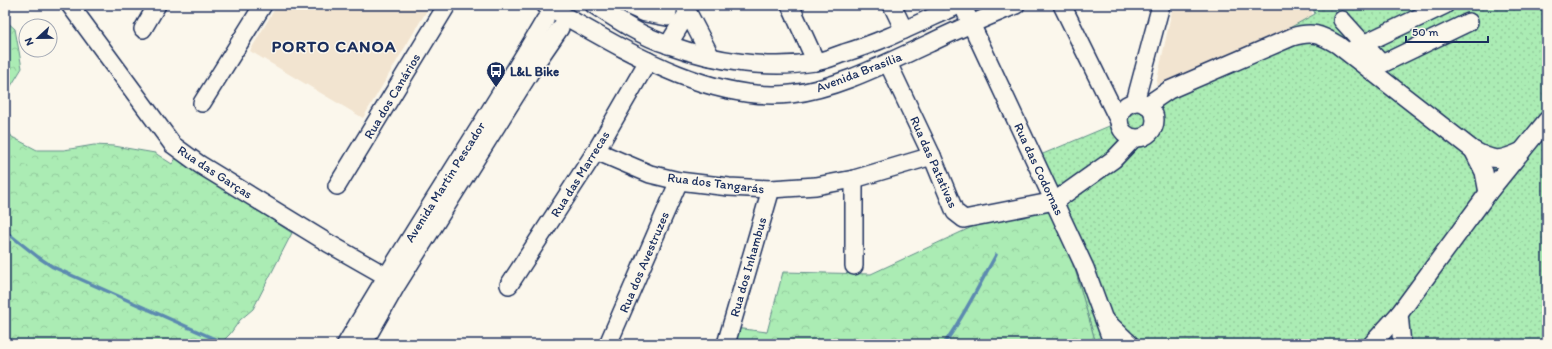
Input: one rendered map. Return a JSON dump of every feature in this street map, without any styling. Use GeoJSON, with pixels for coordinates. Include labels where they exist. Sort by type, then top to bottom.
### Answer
{"type":"FeatureCollection","features":[{"type":"Feature","properties":{"kind":"street","name":"Rua das Garças"},"geometry":{"type":"LineString","coordinates":[[70,5],[172,145],[238,188],[386,276]]}},
{"type":"Feature","properties":{"kind":"street"},"geometry":{"type":"LineString","coordinates":[[143,29],[157,5]]}},
{"type":"Feature","properties":{"kind":"street"},"geometry":{"type":"LineString","coordinates":[[202,103],[263,5]]}},
{"type":"Feature","properties":{"kind":"street","name":"Rua dos Canários"},"geometry":{"type":"LineString","coordinates":[[337,186],[447,5]]}},
{"type":"Feature","properties":{"kind":"street"},"geometry":{"type":"LineString","coordinates":[[536,5],[540,14],[545,12],[549,23],[560,28],[567,28],[580,24]]}},
{"type":"Feature","properties":{"kind":"street","name":"Avenida Brasília"},"geometry":{"type":"LineString","coordinates":[[594,5],[633,28],[668,45],[711,57],[752,64],[772,65],[816,62],[855,50],[959,5]]}},
{"type":"Feature","properties":{"kind":"street"},"geometry":{"type":"LineString","coordinates":[[627,5],[645,13],[668,11],[686,13]]}},
{"type":"Feature","properties":{"kind":"street"},"geometry":{"type":"LineString","coordinates":[[790,5],[816,62]]}},
{"type":"Feature","properties":{"kind":"street"},"geometry":{"type":"LineString","coordinates":[[892,5],[904,30]]}},
{"type":"Feature","properties":{"kind":"street","name":"Rua das Codornas"},"geometry":{"type":"LineString","coordinates":[[959,5],[964,9],[1085,268],[1101,316],[1111,339],[1111,344]]}},
{"type":"Feature","properties":{"kind":"street","name":"Avenida Brasília"},"geometry":{"type":"LineString","coordinates":[[545,12],[580,24],[648,61],[699,81],[731,90],[755,94],[790,94],[805,92],[832,84],[888,62],[1016,5]]}},
{"type":"Feature","properties":{"kind":"street"},"geometry":{"type":"LineString","coordinates":[[1062,5],[1123,132],[1134,138]]}},
{"type":"Feature","properties":{"kind":"street"},"geometry":{"type":"LineString","coordinates":[[1141,104],[1161,5]]}},
{"type":"Feature","properties":{"kind":"street"},"geometry":{"type":"LineString","coordinates":[[1347,52],[1445,5]]}},
{"type":"Feature","properties":{"kind":"street","name":"Avenida Martin Pescador"},"geometry":{"type":"LineString","coordinates":[[363,344],[541,41],[545,12]]}},
{"type":"Feature","properties":{"kind":"street"},"geometry":{"type":"LineString","coordinates":[[668,45],[686,13]]}},
{"type":"Feature","properties":{"kind":"street"},"geometry":{"type":"LineString","coordinates":[[686,13],[711,57],[710,69],[699,81]]}},
{"type":"Feature","properties":{"kind":"street"},"geometry":{"type":"LineString","coordinates":[[1342,20],[1379,61],[1386,63],[1468,22]]}},
{"type":"Feature","properties":{"kind":"street","name":"Avenida Martin Pescador"},"geometry":{"type":"LineString","coordinates":[[346,344],[386,276],[502,93],[541,41],[560,28]]}},
{"type":"Feature","properties":{"kind":"street"},"geometry":{"type":"LineString","coordinates":[[1119,121],[1120,114],[1124,109],[1141,104],[1292,37],[1303,34],[1321,35],[1347,52],[1473,150],[1488,158],[1495,159],[1501,159],[1522,151]]}},
{"type":"Feature","properties":{"kind":"street","name":"Rua das Marrecas"},"geometry":{"type":"LineString","coordinates":[[509,284],[596,151],[648,61]]}},
{"type":"Feature","properties":{"kind":"street","name":"Rua das Patativas"},"geometry":{"type":"LineString","coordinates":[[888,62],[932,156],[955,212],[964,219],[1054,202]]}},
{"type":"Feature","properties":{"kind":"street"},"geometry":{"type":"LineString","coordinates":[[1054,202],[1114,158],[1134,138],[1146,136],[1150,132],[1154,127],[1154,115],[1151,110],[1141,104]]}},
{"type":"Feature","properties":{"kind":"street"},"geometry":{"type":"LineString","coordinates":[[1372,344],[1399,314],[1488,193],[1547,120]]}},
{"type":"Feature","properties":{"kind":"street"},"geometry":{"type":"LineString","coordinates":[[1473,150],[1484,172],[1488,193]]}},
{"type":"Feature","properties":{"kind":"street","name":"Rua dos Tangarás"},"geometry":{"type":"LineString","coordinates":[[596,151],[650,174],[679,181],[729,187],[771,189],[816,186],[854,179],[932,156]]}},
{"type":"Feature","properties":{"kind":"street"},"geometry":{"type":"LineString","coordinates":[[854,179],[854,266]]}},
{"type":"Feature","properties":{"kind":"street","name":"Rua dos Avestruzes"},"geometry":{"type":"LineString","coordinates":[[608,344],[679,181]]}},
{"type":"Feature","properties":{"kind":"street","name":"Rua dos Inhambus"},"geometry":{"type":"LineString","coordinates":[[726,344],[771,189]]}},
{"type":"Feature","properties":{"kind":"street"},"geometry":{"type":"LineString","coordinates":[[1399,314],[1402,344]]}},
{"type":"Feature","properties":{"kind":"street","name":"Rua das Codornas"},"geometry":{"type":"LineString","coordinates":[[1101,316],[1130,344]]}},
{"type":"Feature","properties":{"kind":"shaded area"},"geometry":{"type":"Polygon","coordinates":[[[277,5],[430,5],[363,118],[250,51],[277,5]]]}},
{"type":"Feature","properties":{"kind":"shaded area"},"geometry":{"type":"Polygon","coordinates":[[[1173,5],[1309,5],[1316,23],[1156,85],[1173,5]]]}},
{"type":"Feature","properties":{"kind":"green space"},"geometry":{"type":"Polygon","coordinates":[[[1312,5],[1547,5],[1547,344],[1096,344],[1071,255],[1031,159],[1114,124],[1315,14],[1312,5]]]}},
{"type":"Feature","properties":{"kind":"green space"},"geometry":{"type":"Polygon","coordinates":[[[5,20],[15,29],[18,46],[18,58],[20,58],[22,68],[5,96],[5,20]]]}},
{"type":"Feature","properties":{"kind":"green space"},"geometry":{"type":"Polygon","coordinates":[[[5,125],[12,137],[37,150],[64,150],[94,145],[114,146],[155,153],[172,164],[177,157],[292,233],[253,309],[240,320],[230,334],[220,344],[5,344],[5,125]]]}},
{"type":"Feature","properties":{"kind":"green space"},"geometry":{"type":"Polygon","coordinates":[[[1045,193],[1071,255],[1096,344],[730,344],[735,328],[767,332],[783,272],[871,274],[1045,193]]]}},
{"type":"Feature","properties":{"kind":"waterway"},"geometry":{"type":"LineString","coordinates":[[5,231],[53,267],[226,344]]}},
{"type":"Feature","properties":{"kind":"waterway"},"geometry":{"type":"LineString","coordinates":[[944,344],[965,311],[996,255]]}},
{"type":"Feature","properties":{"kind":"place","name":"L&L Bike"},"geometry":{"type":"Point","coordinates":[496,88]}},
{"type":"Feature","properties":{"kind":"district","name":"PORTO CANOA"},"geometry":{"type":"Point","coordinates":[334,46]}}]}
